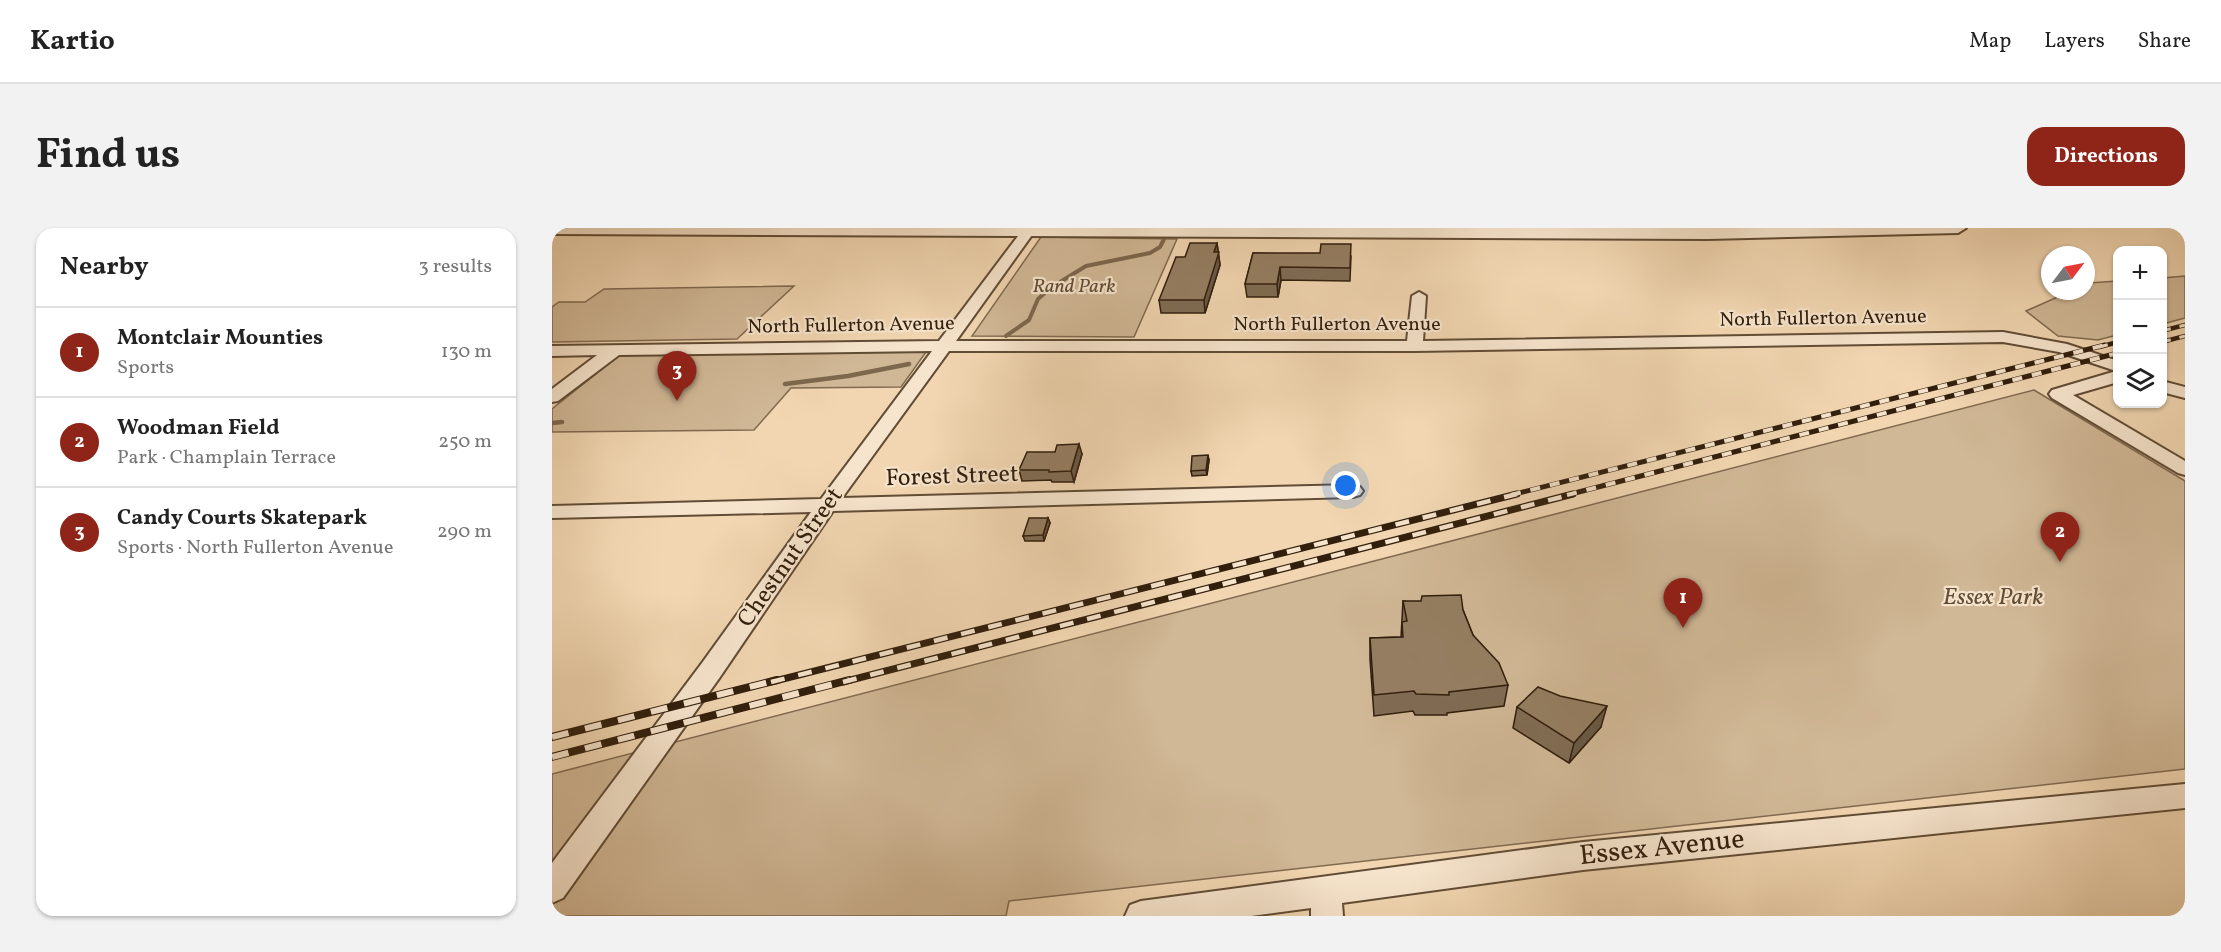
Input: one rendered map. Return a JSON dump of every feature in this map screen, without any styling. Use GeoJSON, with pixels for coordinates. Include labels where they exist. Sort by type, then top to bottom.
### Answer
{"type":"FeatureCollection","features":[{"type":"Feature","properties":{"kind":"street"},"geometry":{"type":"LineString","coordinates":[[552,229],[1030,229],[1708,234],[1958,228]]}},
{"type":"Feature","properties":{"kind":"street","name":"Chestnut Street"},"geometry":{"type":"LineString","coordinates":[[552,888],[711,670],[826,506],[1030,229]]}},
{"type":"Feature","properties":{"kind":"street"},"geometry":{"type":"LineString","coordinates":[[1415,346],[1419,296]]}},
{"type":"Feature","properties":{"kind":"street","name":"North Fullerton Avenue"},"geometry":{"type":"LineString","coordinates":[[552,351],[945,346],[1415,346],[2003,337],[2054,344],[2113,365]]}},
{"type":"Feature","properties":{"kind":"street"},"geometry":{"type":"LineString","coordinates":[[552,397],[615,350]]}},
{"type":"Feature","properties":{"kind":"street"},"geometry":{"type":"LineString","coordinates":[[2113,378],[2058,394],[2185,469]]}},
{"type":"Feature","properties":{"kind":"street"},"geometry":{"type":"LineString","coordinates":[[2167,387],[2185,393]]}},
{"type":"Feature","properties":{"kind":"street","name":"Forest Street"},"geometry":{"type":"LineString","coordinates":[[552,512],[1353,491]]}},
{"type":"Feature","properties":{"kind":"street","name":"Essex Avenue"},"geometry":{"type":"LineString","coordinates":[[1141,916],[1326,903],[1583,856],[2185,796]]}},
{"type":"Feature","properties":{"kind":"green space","name":"Rand Park"},"geometry":{"type":"Polygon","coordinates":[[[1041,237],[1177,239],[1134,337],[972,336],[1041,237]]]}},
{"type":"Feature","properties":{"kind":"green space"},"geometry":{"type":"Polygon","coordinates":[[[2185,276],[2185,318],[2167,323],[2167,300],[2167,278],[2185,276]]]}},
{"type":"Feature","properties":{"kind":"green space"},"geometry":{"type":"Polygon","coordinates":[[[2113,281],[2113,336],[2098,340],[2058,336],[2026,311],[2051,300],[2095,300],[2095,283],[2113,281]]]}},
{"type":"Feature","properties":{"kind":"green space"},"geometry":{"type":"Polygon","coordinates":[[[794,286],[737,339],[552,342],[552,307],[559,302],[585,302],[604,289],[794,286]]]}},
{"type":"Feature","properties":{"kind":"green space"},"geometry":{"type":"Polygon","coordinates":[[[926,352],[901,387],[791,388],[754,430],[552,432],[552,409],[621,354],[926,352]]]}},
{"type":"Feature","properties":{"kind":"green space","name":"Essex Park"},"geometry":{"type":"Polygon","coordinates":[[[2034,390],[2185,481],[2185,769],[1009,901],[1006,916],[552,916],[552,774],[2034,390]]]}},
{"type":"Feature","properties":{"kind":"building"},"geometry":{"type":"Polygon","coordinates":[[[1190,243],[1217,243],[1214,252],[1219,252],[1204,300],[1159,300],[1176,257],[1185,257],[1190,243]]]}},
{"type":"Feature","properties":{"kind":"building"},"geometry":{"type":"Polygon","coordinates":[[[1321,244],[1351,244],[1350,268],[1280,267],[1277,284],[1245,284],[1253,253],[1320,253],[1321,244]]]}},
{"type":"Feature","properties":{"kind":"building"},"geometry":{"type":"Polygon","coordinates":[[[1079,444],[1071,471],[1019,470],[1027,452],[1055,452],[1057,445],[1079,444]]]}},
{"type":"Feature","properties":{"kind":"building"},"geometry":{"type":"Polygon","coordinates":[[[1208,455],[1206,470],[1191,471],[1192,456],[1208,455]]]}},
{"type":"Feature","properties":{"kind":"building"},"geometry":{"type":"Polygon","coordinates":[[[1029,518],[1048,518],[1043,535],[1023,536],[1029,518]]]}},
{"type":"Feature","properties":{"kind":"building"},"geometry":{"type":"Polygon","coordinates":[[[1461,595],[1463,610],[1473,635],[1499,663],[1508,685],[1449,692],[1449,695],[1416,694],[1414,691],[1374,695],[1370,638],[1403,637],[1402,622],[1407,621],[1403,601],[1421,601],[1422,596],[1461,595]]]}},
{"type":"Feature","properties":{"kind":"building"},"geometry":{"type":"Polygon","coordinates":[[[1538,687],[1560,696],[1607,706],[1574,743],[1517,707],[1538,687]]]}},
{"type":"Feature","properties":{"kind":"waterway"},"geometry":{"type":"LineString","coordinates":[[1006,336],[1029,320],[1038,299],[1052,287],[1086,266],[1150,253],[1160,247],[1164,239]]}},
{"type":"Feature","properties":{"kind":"waterway"},"geometry":{"type":"LineString","coordinates":[[785,384],[848,376],[909,364]]}},
{"type":"Feature","properties":{"kind":"waterway"},"geometry":{"type":"LineString","coordinates":[[552,423],[562,422]]}},
{"type":"Feature","properties":{"kind":"railway"},"geometry":{"type":"LineString","coordinates":[[2167,330],[2185,325]]}},
{"type":"Feature","properties":{"kind":"railway"},"geometry":{"type":"LineString","coordinates":[[2167,341],[2185,336]]}},
{"type":"Feature","properties":{"kind":"railway"},"geometry":{"type":"LineString","coordinates":[[2099,347],[2113,343]]}},
{"type":"Feature","properties":{"kind":"railway"},"geometry":{"type":"LineString","coordinates":[[1511,495],[2105,345]]}},
{"type":"Feature","properties":{"kind":"railway"},"geometry":{"type":"LineString","coordinates":[[1567,495],[2114,354]]}},
{"type":"Feature","properties":{"kind":"railway"},"geometry":{"type":"LineString","coordinates":[[771,682],[1517,494]]}},
{"type":"Feature","properties":{"kind":"railway"},"geometry":{"type":"LineString","coordinates":[[843,682],[1573,494]]}},
{"type":"Feature","properties":{"kind":"railway"},"geometry":{"type":"LineString","coordinates":[[552,737],[777,680]]}},
{"type":"Feature","properties":{"kind":"railway"},"geometry":{"type":"LineString","coordinates":[[552,757],[849,680]]}},
{"type":"Feature","properties":{"kind":"place","name":"Candy Courts Skatepark"},"geometry":{"type":"Point","coordinates":[677,401]}},
{"type":"Feature","properties":{"kind":"place","name":"Woodman Field"},"geometry":{"type":"Point","coordinates":[2060,562]}},
{"type":"Feature","properties":{"kind":"place","name":"Montclair Mounties"},"geometry":{"type":"Point","coordinates":[1683,628]}}]}
